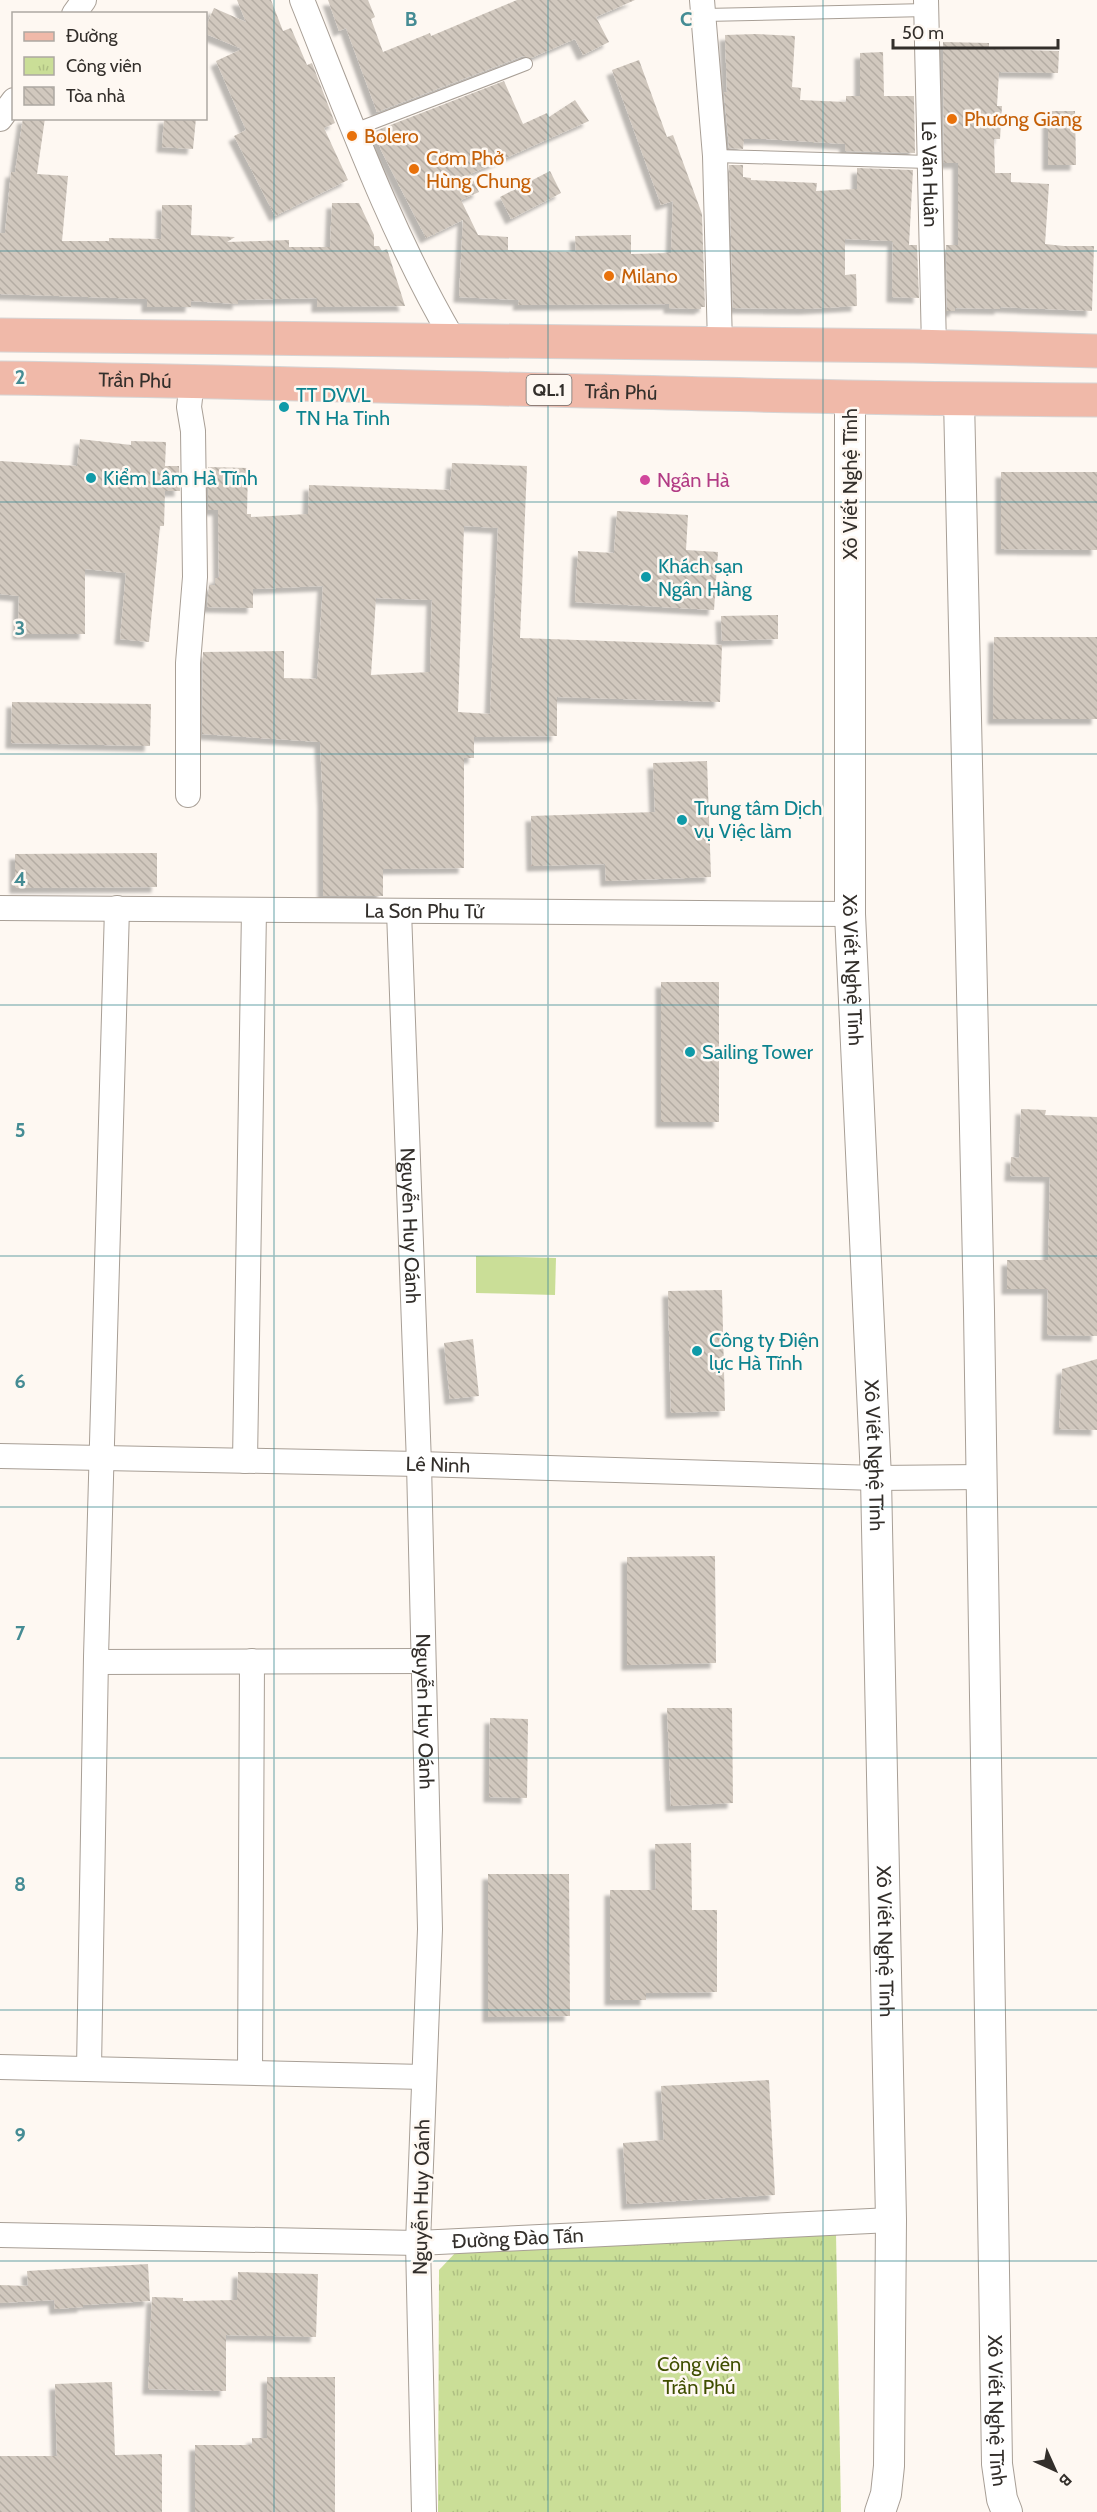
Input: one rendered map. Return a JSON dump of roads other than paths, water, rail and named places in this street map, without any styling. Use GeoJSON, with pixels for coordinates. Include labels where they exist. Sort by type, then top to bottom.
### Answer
{"type":"FeatureCollection","features":[{"type":"Feature","properties":{"kind":"main road"},"geometry":{"type":"LineString","coordinates":[[0,336],[720,344],[1097,351]]}},
{"type":"Feature","properties":{"kind":"main road","name":"Trần Phú"},"geometry":{"type":"LineString","coordinates":[[0,378],[850,398],[1097,400]]}},
{"type":"Feature","properties":{"kind":"street"},"geometry":{"type":"LineString","coordinates":[[302,0],[354,130],[424,291],[454,341]]}},
{"type":"Feature","properties":{"kind":"street","name":"Lê Văn Huân"},"geometry":{"type":"LineString","coordinates":[[926,5],[934,347]]}},
{"type":"Feature","properties":{"kind":"street"},"geometry":{"type":"LineString","coordinates":[[703,8],[715,156],[720,344]]}},
{"type":"Feature","properties":{"kind":"street"},"geometry":{"type":"LineString","coordinates":[[0,119],[12,103]]}},
{"type":"Feature","properties":{"kind":"street"},"geometry":{"type":"LineString","coordinates":[[188,795],[188,663],[195,578],[193,431],[189,407],[192,381]]}},
{"type":"Feature","properties":{"kind":"street","name":"Xô Viết Nghệ Tĩnh"},"geometry":{"type":"LineString","coordinates":[[850,398],[850,914],[876,1478],[891,2220],[889,2466],[886,2494],[880,2512]]}},
{"type":"Feature","properties":{"kind":"street","name":"Xô Viết Nghệ Tĩnh"},"geometry":{"type":"LineString","coordinates":[[959,399],[982,1477],[997,2452],[1002,2499],[1007,2512]]}},
{"type":"Feature","properties":{"kind":"street","name":"La Sơn Phu Tử"},"geometry":{"type":"LineString","coordinates":[[0,908],[850,914]]}},
{"type":"Feature","properties":{"kind":"street"},"geometry":{"type":"LineString","coordinates":[[88,2069],[96,1662],[101,1485],[104,1458],[117,908]]}},
{"type":"Feature","properties":{"kind":"street"},"geometry":{"type":"LineString","coordinates":[[245,1461],[254,909]]}},
{"type":"Feature","properties":{"kind":"street","name":"Nguyễn Huy Oánh"},"geometry":{"type":"LineString","coordinates":[[399,911],[419,1464],[430,1929],[418,2244],[424,2512]]}},
{"type":"Feature","properties":{"kind":"street","name":"Lê Ninh"},"geometry":{"type":"LineString","coordinates":[[0,1456],[419,1464],[876,1478],[982,1477]]}},
{"type":"Feature","properties":{"kind":"street"},"geometry":{"type":"LineString","coordinates":[[250,2072],[252,1661]]}},
{"type":"Feature","properties":{"kind":"street"},"geometry":{"type":"LineString","coordinates":[[96,1662],[423,1661]]}},
{"type":"Feature","properties":{"kind":"street"},"geometry":{"type":"LineString","coordinates":[[0,2067],[424,2077]]}},
{"type":"Feature","properties":{"kind":"street","name":"Đường Đào Tấn"},"geometry":{"type":"LineString","coordinates":[[0,2235],[418,2244],[891,2220]]}},
{"type":"Feature","properties":{"kind":"lane"},"geometry":{"type":"LineString","coordinates":[[703,8],[926,5]]}},
{"type":"Feature","properties":{"kind":"lane"},"geometry":{"type":"LineString","coordinates":[[354,130],[526,64]]}},
{"type":"Feature","properties":{"kind":"lane"},"geometry":{"type":"LineString","coordinates":[[715,156],[929,162]]}},
{"type":"Feature","properties":{"kind":"place","name":"Phương Giang"},"geometry":{"type":"Point","coordinates":[952,119]}},
{"type":"Feature","properties":{"kind":"place","name":"Bolero"},"geometry":{"type":"Point","coordinates":[352,136]}},
{"type":"Feature","properties":{"kind":"place","name":"Cơm Phở Hùng Chung"},"geometry":{"type":"Point","coordinates":[414,169]}},
{"type":"Feature","properties":{"kind":"place","name":"Milano"},"geometry":{"type":"Point","coordinates":[609,276]}},
{"type":"Feature","properties":{"kind":"place","name":"TT DVVL TN Ha Tinh"},"geometry":{"type":"Point","coordinates":[284,407]}},
{"type":"Feature","properties":{"kind":"place","name":"Kiểm Lâm Hà Tĩnh"},"geometry":{"type":"Point","coordinates":[91,478]}},
{"type":"Feature","properties":{"kind":"place","name":"Ngân Hà"},"geometry":{"type":"Point","coordinates":[645,480]}},
{"type":"Feature","properties":{"kind":"place","name":"Khách sạn Ngân Hàng"},"geometry":{"type":"Point","coordinates":[646,577]}},
{"type":"Feature","properties":{"kind":"place","name":"Trung tâm Dịch vụ Việc làm"},"geometry":{"type":"Point","coordinates":[682,820]}},
{"type":"Feature","properties":{"kind":"place","name":"Sailing Tower"},"geometry":{"type":"Point","coordinates":[690,1052]}},
{"type":"Feature","properties":{"kind":"place","name":"Công ty Điện lực Hà Tĩnh"},"geometry":{"type":"Point","coordinates":[697,1351]}},
{"type":"Feature","properties":{"kind":"park label","name":"Công viên Trần Phú"},"geometry":{"type":"Point","coordinates":[699,2376]}}]}
